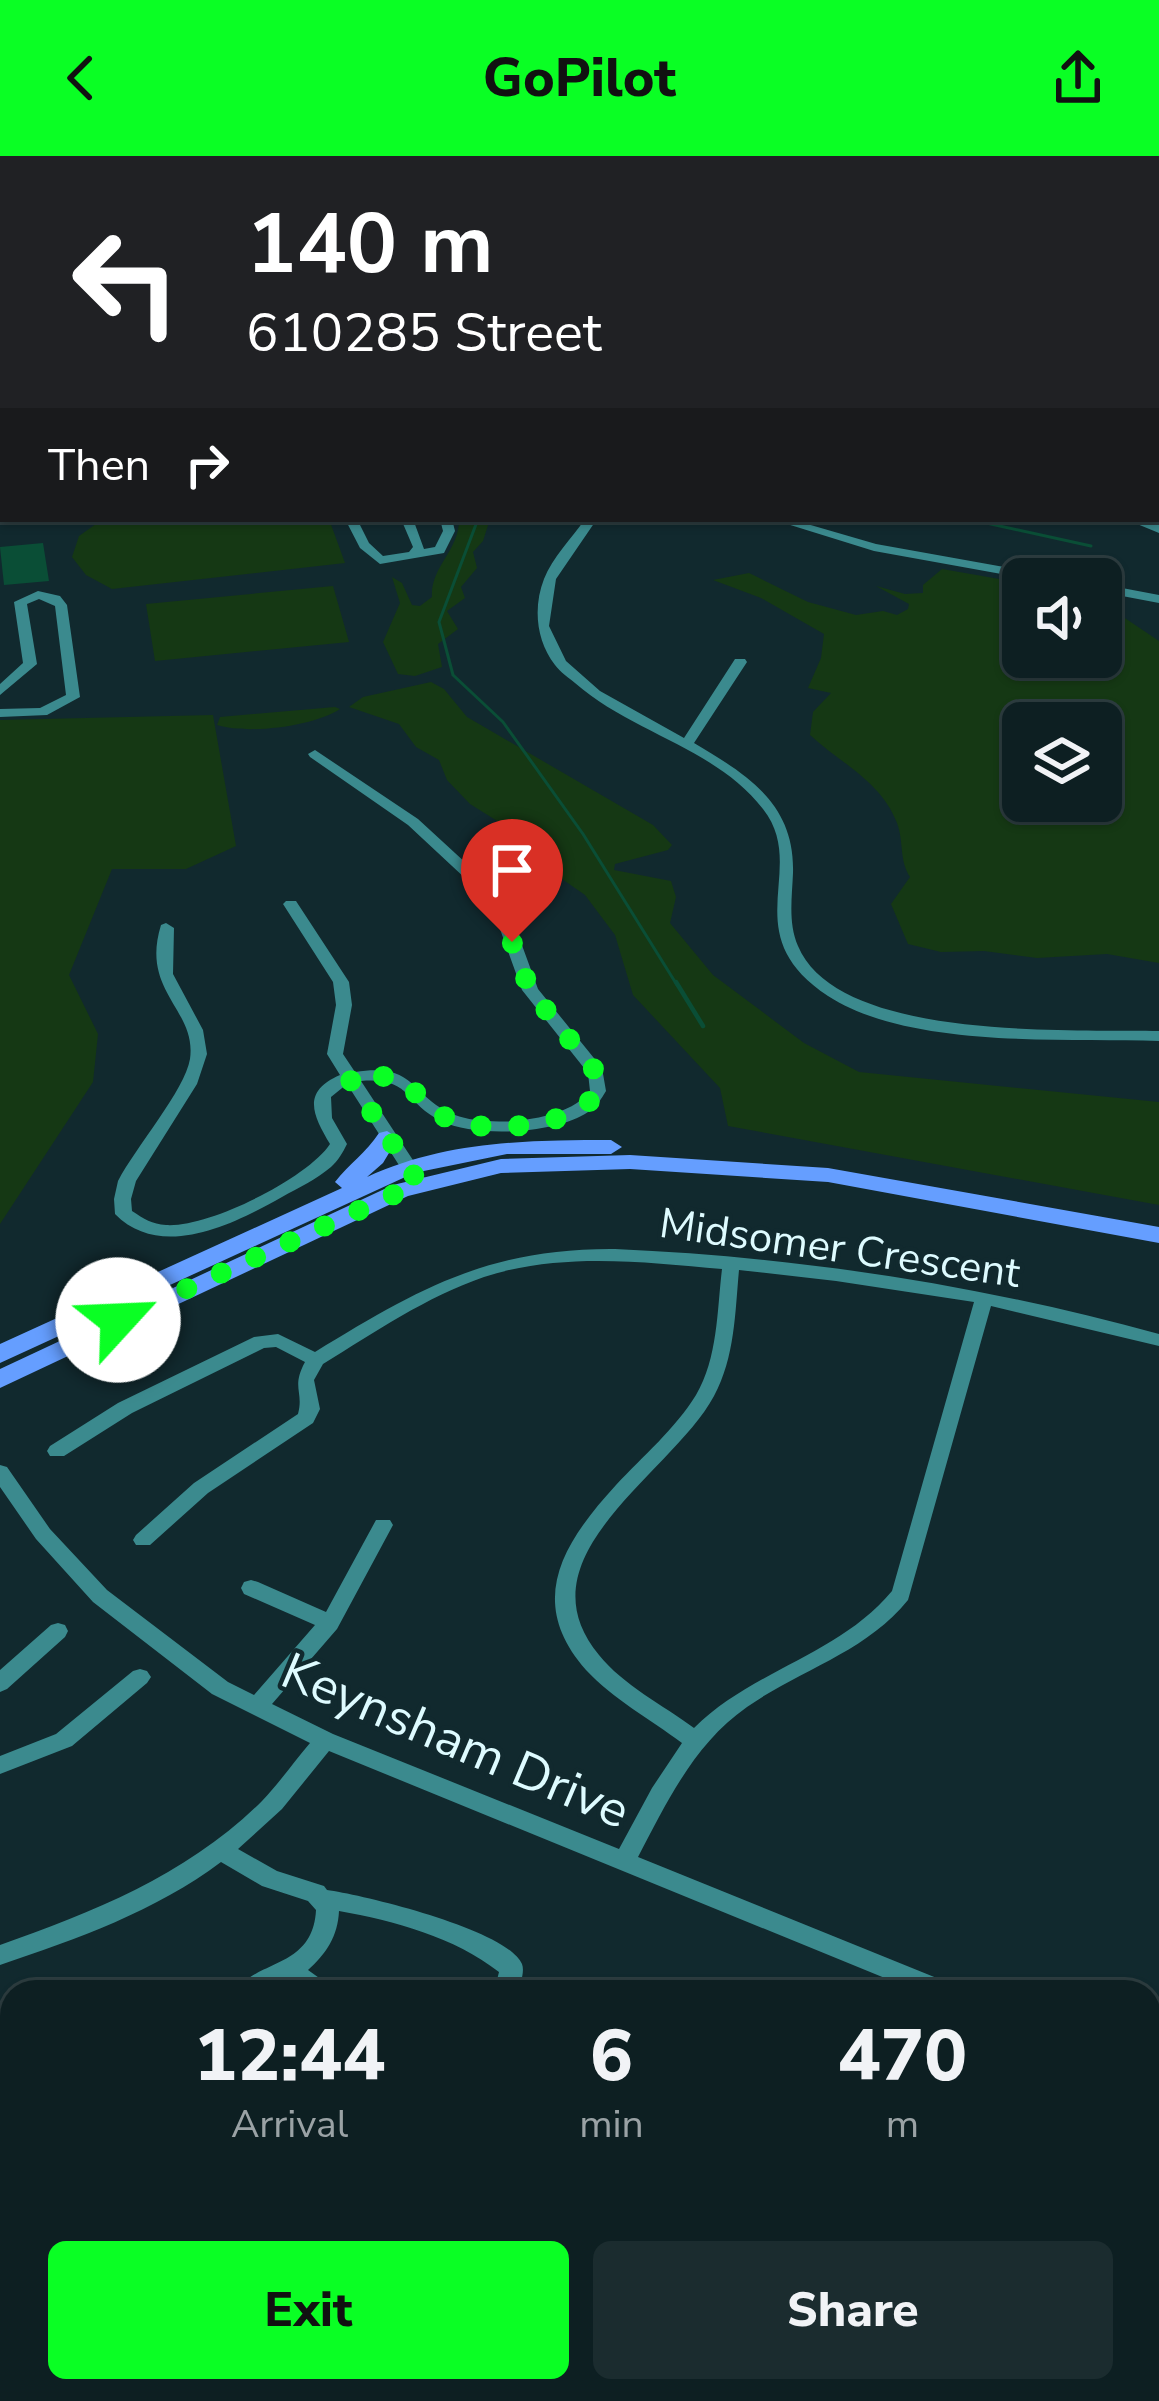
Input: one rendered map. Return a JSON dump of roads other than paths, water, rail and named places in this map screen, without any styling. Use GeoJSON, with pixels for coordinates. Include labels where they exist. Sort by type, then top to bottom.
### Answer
{"type":"FeatureCollection","features":[{"type":"Feature","properties":{"kind":"main road"},"geometry":{"type":"LineString","coordinates":[[289,1218],[357,1174],[387,1138]]}},
{"type":"Feature","properties":{"kind":"main road"},"geometry":{"type":"LineString","coordinates":[[0,1354],[289,1218],[470,1152],[568,1144],[816,1160],[1159,1221]]}},
{"type":"Feature","properties":{"kind":"main road"},"geometry":{"type":"LineString","coordinates":[[0,1379],[413,1175],[550,1162],[748,1168],[883,1183],[1159,1235]]}},
{"type":"Feature","properties":{"kind":"street"},"geometry":{"type":"LineString","coordinates":[[353,522],[375,557],[390,561],[442,548],[449,531],[447,522]]}},
{"type":"Feature","properties":{"kind":"street"},"geometry":{"type":"LineString","coordinates":[[408,522],[419,547],[413,554]]}},
{"type":"Feature","properties":{"kind":"street"},"geometry":{"type":"LineString","coordinates":[[588,522],[561,557],[547,587],[543,616],[548,642],[582,686],[746,784],[772,811],[784,842],[786,939],[802,968],[836,994],[917,1023],[1159,1036]]}},
{"type":"Feature","properties":{"kind":"street"},"geometry":{"type":"LineString","coordinates":[[787,522],[874,547],[1002,570]]}},
{"type":"Feature","properties":{"kind":"street"},"geometry":{"type":"LineString","coordinates":[[1122,592],[1159,599]]}},
{"type":"Feature","properties":{"kind":"street"},"geometry":{"type":"LineString","coordinates":[[0,713],[52,710],[73,693],[62,605],[54,597],[22,600],[30,664],[4,687]]}},
{"type":"Feature","properties":{"kind":"street"},"geometry":{"type":"LineString","coordinates":[[686,746],[740,662]]}},
{"type":"Feature","properties":{"kind":"street"},"geometry":{"type":"LineString","coordinates":[[166,928],[164,970],[197,1035],[199,1055],[183,1094],[125,1183],[120,1208],[129,1220],[153,1232],[199,1229],[327,1162],[338,1144],[323,1116],[322,1101],[331,1086],[349,1078],[393,1076],[442,1116],[475,1125],[573,1115],[595,1099],[600,1086],[596,1072],[530,990],[504,917],[487,890],[413,822],[315,754]]}},
{"type":"Feature","properties":{"kind":"street"},"geometry":{"type":"LineString","coordinates":[[291,904],[340,982],[344,1005],[334,1052],[413,1175]]}},
{"type":"Feature","properties":{"kind":"street","name":"Midsomer Crescent"},"geometry":{"type":"LineString","coordinates":[[316,1360],[442,1287],[510,1264],[588,1253],[824,1273],[1159,1340]]}},
{"type":"Feature","properties":{"kind":"street"},"geometry":{"type":"LineString","coordinates":[[693,1739],[589,1658],[564,1613],[563,1585],[579,1542],[703,1400],[719,1363],[731,1263]]}},
{"type":"Feature","properties":{"kind":"street"},"geometry":{"type":"LineString","coordinates":[[625,1860],[693,1739],[739,1701],[871,1627],[901,1594],[983,1302]]}},
{"type":"Feature","properties":{"kind":"street"},"geometry":{"type":"LineString","coordinates":[[56,1451],[125,1408],[261,1342],[278,1340],[316,1360],[304,1380],[310,1409],[306,1418],[201,1488],[143,1540]]}},
{"type":"Feature","properties":{"kind":"street","name":"Keynsham Drive"},"geometry":{"type":"LineString","coordinates":[[0,1472],[43,1534],[100,1597],[192,1669],[256,1707],[325,1740],[917,1980]]}},
{"type":"Feature","properties":{"kind":"street"},"geometry":{"type":"LineString","coordinates":[[256,1707],[330,1623],[383,1525]]}},
{"type":"Feature","properties":{"kind":"street"},"geometry":{"type":"LineString","coordinates":[[251,1588],[330,1623]]}},
{"type":"Feature","properties":{"kind":"street"},"geometry":{"type":"LineString","coordinates":[[0,1683],[58,1631]]}},
{"type":"Feature","properties":{"kind":"street"},"geometry":{"type":"LineString","coordinates":[[3,1762],[64,1740],[140,1677]]}},
{"type":"Feature","properties":{"kind":"street"},"geometry":{"type":"LineString","coordinates":[[0,1955],[83,1928],[142,1900],[221,1850],[267,1810],[325,1740]]}},
{"type":"Feature","properties":{"kind":"street"},"geometry":{"type":"LineString","coordinates":[[221,1850],[270,1879],[308,1889],[328,1907],[326,1931],[311,1952],[270,1980]]}},
{"type":"Feature","properties":{"kind":"street"},"geometry":{"type":"LineString","coordinates":[[322,1898],[376,1905],[494,1954],[512,1968],[509,1980]]}},
{"type":"Feature","properties":{"kind":"street"},"geometry":{"type":"LineString","coordinates":[[289,1970],[304,1980]]}},
{"type":"Feature","properties":{"kind":"waterway"},"geometry":{"type":"LineString","coordinates":[[477,522],[439,622],[453,675],[503,722],[583,834],[677,985]]}},
{"type":"Feature","properties":{"kind":"waterway"},"geometry":{"type":"LineString","coordinates":[[982,522],[1091,546]]}},
{"type":"Feature","properties":{"kind":"waterway"},"geometry":{"type":"LineString","coordinates":[[676,982],[703,1026]]}}]}
